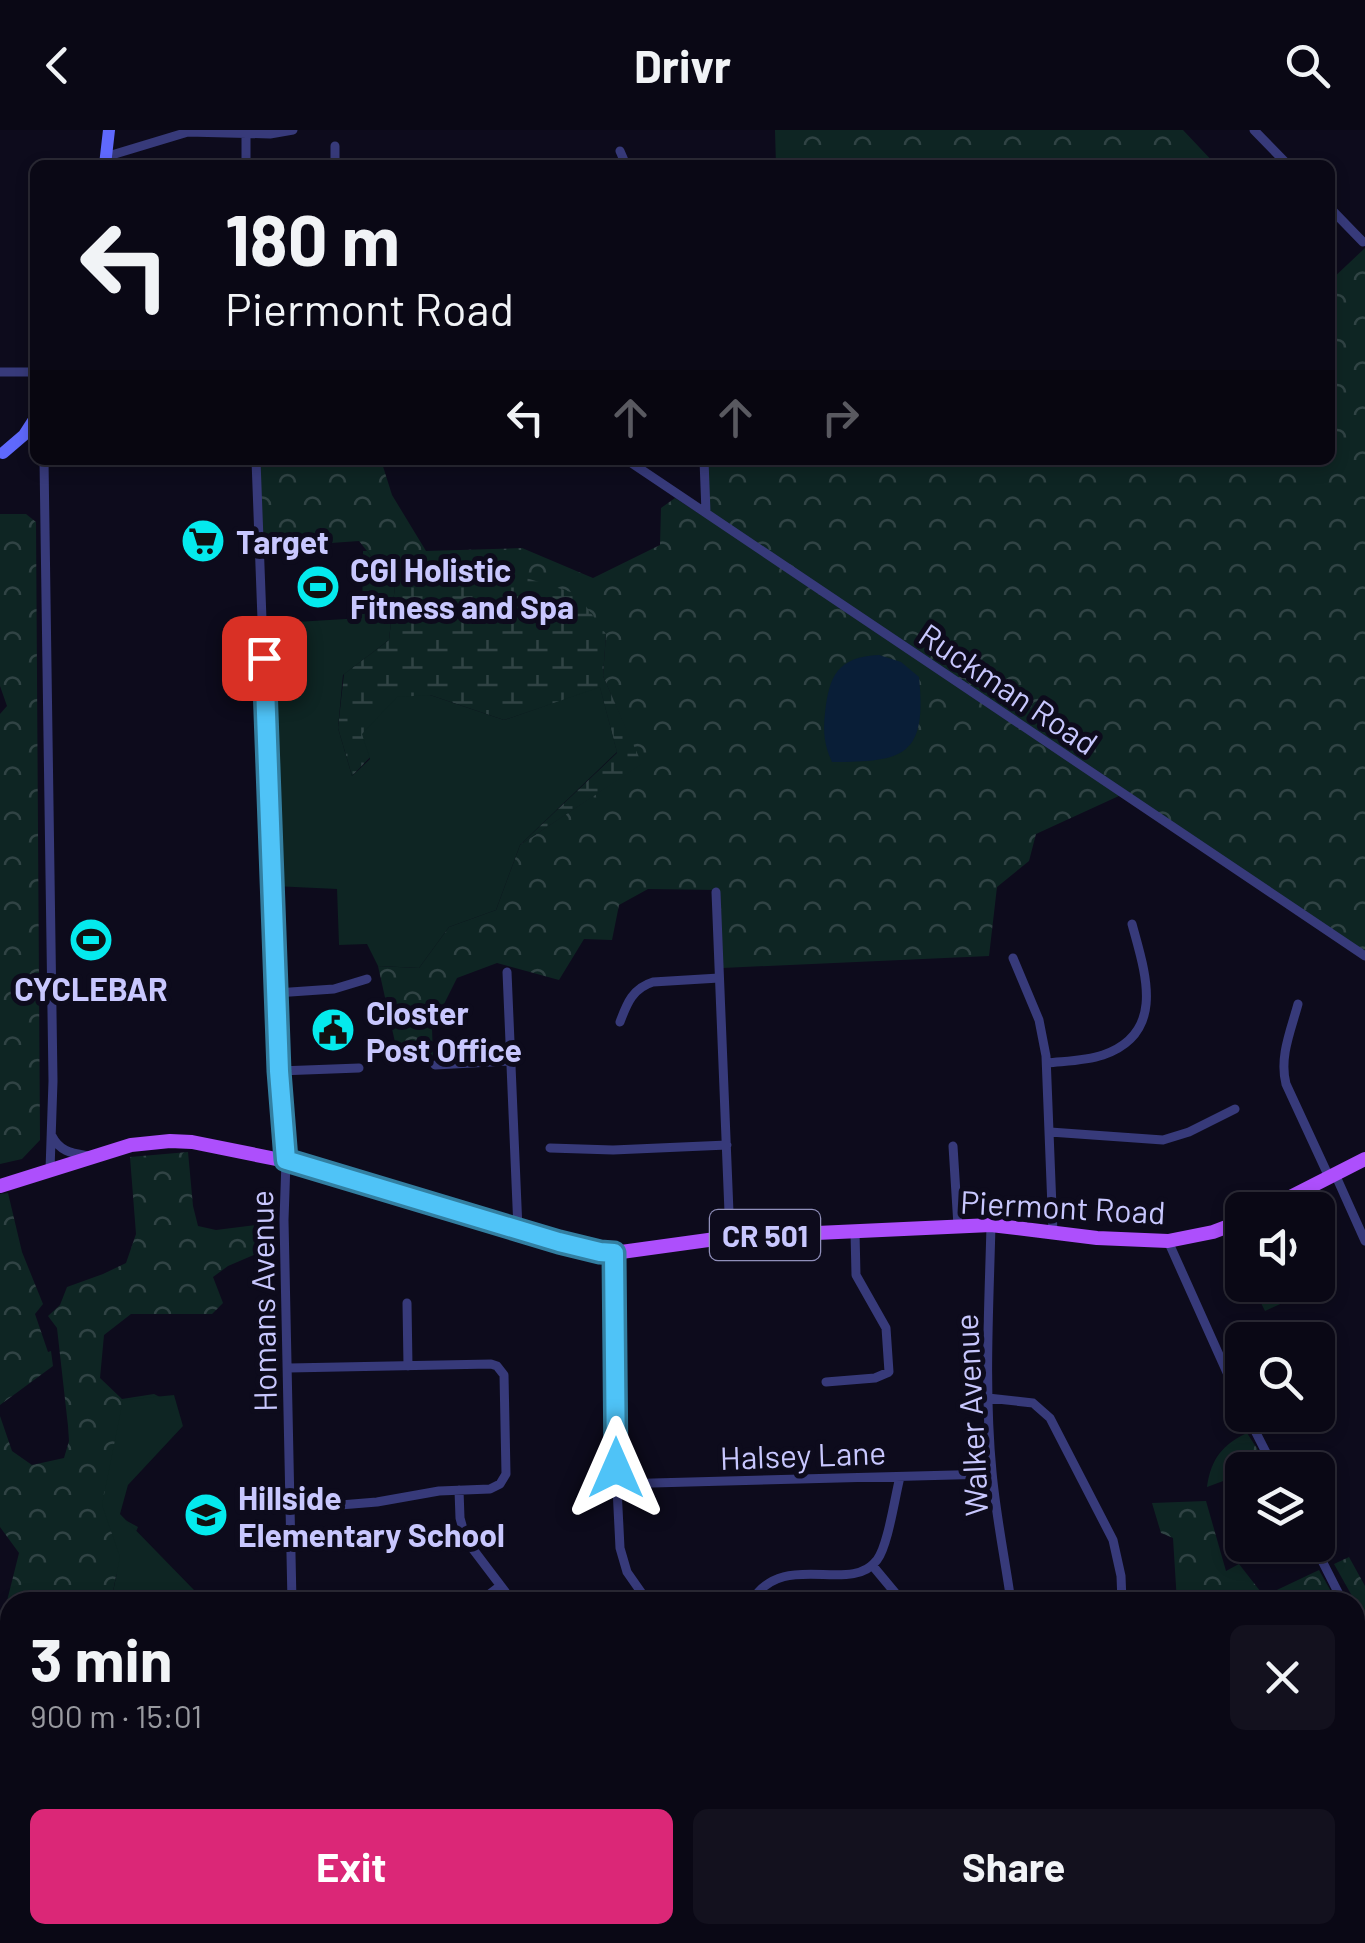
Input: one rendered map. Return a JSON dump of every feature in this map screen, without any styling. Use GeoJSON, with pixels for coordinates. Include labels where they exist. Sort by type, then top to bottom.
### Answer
{"type":"FeatureCollection","features":[{"type":"Feature","properties":{"kind":"main road","name":"Piermont Road"},"geometry":{"type":"LineString","coordinates":[[0,1186],[131,1145],[170,1141],[286,1160],[580,1248],[614,1253],[730,1237],[958,1226],[991,1225],[1144,1241],[1168,1241],[1225,1227]]}},
{"type":"Feature","properties":{"kind":"main road"},"geometry":{"type":"LineString","coordinates":[[1300,1192],[1365,1159]]}},
{"type":"Feature","properties":{"kind":"street"},"geometry":{"type":"LineString","coordinates":[[105,160],[108,130]]}},
{"type":"Feature","properties":{"kind":"street"},"geometry":{"type":"LineString","coordinates":[[108,160],[188,132],[274,134],[293,130]]}},
{"type":"Feature","properties":{"kind":"street"},"geometry":{"type":"LineString","coordinates":[[1254,130],[1283,160]]}},
{"type":"Feature","properties":{"kind":"street"},"geometry":{"type":"LineString","coordinates":[[246,134],[246,160]]}},
{"type":"Feature","properties":{"kind":"street"},"geometry":{"type":"LineString","coordinates":[[335,146],[335,160]]}},
{"type":"Feature","properties":{"kind":"street"},"geometry":{"type":"LineString","coordinates":[[620,151],[624,160]]}},
{"type":"Feature","properties":{"kind":"street"},"geometry":{"type":"LineString","coordinates":[[1335,213],[1362,243]]}},
{"type":"Feature","properties":{"kind":"street"},"geometry":{"type":"LineString","coordinates":[[0,372],[30,372]]}},
{"type":"Feature","properties":{"kind":"street"},"geometry":{"type":"LineString","coordinates":[[1,454],[30,427]]}},
{"type":"Feature","properties":{"kind":"street"},"geometry":{"type":"LineString","coordinates":[[1,454],[30,444]]}},
{"type":"Feature","properties":{"kind":"street"},"geometry":{"type":"LineString","coordinates":[[44,465],[53,1081],[50,1170]]}},
{"type":"Feature","properties":{"kind":"street","name":"Homans Avenue"},"geometry":{"type":"LineString","coordinates":[[256,465],[279,1071],[286,1160],[292,1592]]}},
{"type":"Feature","properties":{"kind":"street","name":"Ruckman Road"},"geometry":{"type":"LineString","coordinates":[[635,465],[1365,956]]}},
{"type":"Feature","properties":{"kind":"street"},"geometry":{"type":"LineString","coordinates":[[704,465],[706,512]]}},
{"type":"Feature","properties":{"kind":"street"},"geometry":{"type":"LineString","coordinates":[[716,892],[730,1237]]}},
{"type":"Feature","properties":{"kind":"street"},"geometry":{"type":"LineString","coordinates":[[1047,1063],[1104,1055],[1124,1043],[1140,1023],[1148,988],[1132,924]]}},
{"type":"Feature","properties":{"kind":"street"},"geometry":{"type":"LineString","coordinates":[[1013,958],[1039,1020],[1047,1063],[1053,1233]]}},
{"type":"Feature","properties":{"kind":"street"},"geometry":{"type":"LineString","coordinates":[[506,972],[518,1230]]}},
{"type":"Feature","properties":{"kind":"street"},"geometry":{"type":"LineString","coordinates":[[620,1022],[627,1003],[643,984],[719,978]]}},
{"type":"Feature","properties":{"kind":"street"},"geometry":{"type":"LineString","coordinates":[[276,993],[334,988],[367,980]]}},
{"type":"Feature","properties":{"kind":"street"},"geometry":{"type":"LineString","coordinates":[[1298,1004],[1285,1051],[1286,1084],[1365,1240]]}},
{"type":"Feature","properties":{"kind":"street"},"geometry":{"type":"LineString","coordinates":[[436,1064],[510,1062]]}},
{"type":"Feature","properties":{"kind":"street"},"geometry":{"type":"LineString","coordinates":[[279,1071],[358,1068]]}},
{"type":"Feature","properties":{"kind":"street"},"geometry":{"type":"LineString","coordinates":[[1050,1132],[1163,1140],[1236,1109]]}},
{"type":"Feature","properties":{"kind":"street"},"geometry":{"type":"LineString","coordinates":[[51,1135],[58,1147],[91,1157]]}},
{"type":"Feature","properties":{"kind":"street"},"geometry":{"type":"LineString","coordinates":[[550,1148],[613,1150],[727,1145]]}},
{"type":"Feature","properties":{"kind":"street"},"geometry":{"type":"LineString","coordinates":[[953,1146],[958,1226]]}},
{"type":"Feature","properties":{"kind":"street","name":"Walker Avenue"},"geometry":{"type":"LineString","coordinates":[[991,1225],[988,1398],[992,1474],[1010,1592]]}},
{"type":"Feature","properties":{"kind":"street"},"geometry":{"type":"LineString","coordinates":[[826,1382],[875,1378],[889,1372],[886,1328],[856,1274],[856,1232]]}},
{"type":"Feature","properties":{"kind":"street"},"geometry":{"type":"LineString","coordinates":[[1168,1241],[1225,1368]]}},
{"type":"Feature","properties":{"kind":"street"},"geometry":{"type":"LineString","coordinates":[[614,1253],[616,1484],[623,1560],[640,1592]]}},
{"type":"Feature","properties":{"kind":"street"},"geometry":{"type":"LineString","coordinates":[[407,1303],[408,1366]]}},
{"type":"Feature","properties":{"kind":"street"},"geometry":{"type":"LineString","coordinates":[[288,1368],[497,1366],[504,1375],[506,1474],[500,1484],[490,1489],[290,1508]]}},
{"type":"Feature","properties":{"kind":"street"},"geometry":{"type":"LineString","coordinates":[[988,1398],[1033,1403],[1050,1418],[1114,1540],[1122,1592]]}},
{"type":"Feature","properties":{"kind":"street","name":"Halsey Lane"},"geometry":{"type":"LineString","coordinates":[[616,1484],[992,1474]]}},
{"type":"Feature","properties":{"kind":"street"},"geometry":{"type":"LineString","coordinates":[[759,1592],[778,1577],[855,1573],[872,1565],[881,1554],[900,1477]]}},
{"type":"Feature","properties":{"kind":"street"},"geometry":{"type":"LineString","coordinates":[[459,1490],[466,1540],[505,1592]]}},
{"type":"Feature","properties":{"kind":"street"},"geometry":{"type":"LineString","coordinates":[[1323,1562],[1338,1592]]}},
{"type":"Feature","properties":{"kind":"street"},"geometry":{"type":"LineString","coordinates":[[872,1565],[894,1592]]}},
{"type":"Feature","properties":{"kind":"street"},"geometry":{"type":"LineString","coordinates":[[492,1592],[500,1586]]}},
{"type":"Feature","properties":{"kind":"green space"},"geometry":{"type":"Polygon","coordinates":[[[775,130],[1183,130],[1211,160],[776,160],[775,130]]]}},
{"type":"Feature","properties":{"kind":"green space"},"geometry":{"type":"Polygon","coordinates":[[[1365,248],[1365,954],[1121,795],[1036,834],[1029,861],[997,887],[989,956],[722,968],[720,890],[648,889],[619,905],[612,940],[584,939],[559,980],[497,963],[457,978],[432,1028],[433,1059],[399,1060],[378,966],[419,968],[449,927],[496,910],[520,845],[641,764],[603,676],[606,634],[501,570],[395,586],[359,541],[260,548],[256,465],[383,465],[392,495],[426,551],[522,548],[593,578],[660,545],[661,508],[675,498],[704,517],[704,465],[1335,465],[1335,276],[1365,248]]]}},
{"type":"Feature","properties":{"kind":"green space"},"geometry":{"type":"Polygon","coordinates":[[[0,514],[26,514],[36,522],[40,1140],[22,1159],[0,1164],[0,714],[7,706],[0,686],[0,514]]]}},
{"type":"Feature","properties":{"kind":"green space"},"geometry":{"type":"Polygon","coordinates":[[[363,551],[395,586],[389,640],[343,675],[338,728],[352,776],[370,759],[362,734],[397,697],[430,695],[504,720],[600,687],[617,752],[520,845],[496,910],[449,927],[419,968],[378,966],[367,944],[339,945],[337,889],[273,886],[262,624],[362,618],[363,551]]]}},
{"type":"Feature","properties":{"kind":"green space"},"geometry":{"type":"Polygon","coordinates":[[[501,570],[577,594],[606,634],[603,676],[642,764],[520,845],[617,753],[600,688],[504,720],[430,695],[352,776],[338,728],[344,674],[389,640],[395,586],[501,570]]]}},
{"type":"Feature","properties":{"kind":"green space"},"geometry":{"type":"Polygon","coordinates":[[[188,1152],[198,1226],[216,1230],[263,1224],[260,1245],[277,1245],[228,1266],[213,1277],[223,1303],[212,1314],[131,1314],[104,1335],[100,1378],[122,1399],[154,1394],[168,1401],[150,1428],[114,1514],[138,1527],[113,1592],[9,1592],[19,1553],[0,1527],[0,1416],[12,1451],[32,1465],[64,1458],[69,1441],[57,1328],[48,1316],[60,1305],[67,1287],[126,1263],[136,1234],[130,1157],[188,1152]]]}},
{"type":"Feature","properties":{"kind":"green space"},"geometry":{"type":"Polygon","coordinates":[[[8,1193],[22,1252],[43,1304],[35,1314],[48,1352],[51,1351],[53,1366],[0,1405],[0,1194],[8,1193]]]}},
{"type":"Feature","properties":{"kind":"green space"},"geometry":{"type":"Polygon","coordinates":[[[1260,1302],[1284,1302],[1265,1311],[1260,1302]]]}},
{"type":"Feature","properties":{"kind":"green space"},"geometry":{"type":"Polygon","coordinates":[[[174,1395],[183,1426],[128,1485],[120,1514],[199,1592],[113,1592],[120,1557],[102,1505],[123,1400],[174,1395]]]}},
{"type":"Feature","properties":{"kind":"green space"},"geometry":{"type":"Polygon","coordinates":[[[1247,1433],[1259,1452],[1225,1452],[1225,1480],[1207,1487],[1211,1468],[1231,1443],[1247,1433]]]}},
{"type":"Feature","properties":{"kind":"green space"},"geometry":{"type":"Polygon","coordinates":[[[1206,1501],[1226,1571],[1239,1564],[1261,1592],[1176,1592],[1173,1538],[1161,1533],[1152,1503],[1206,1501]]]}},
{"type":"Feature","properties":{"kind":"green space"},"geometry":{"type":"Polygon","coordinates":[[[1349,1557],[1365,1592],[1350,1592],[1334,1564],[1349,1557]]]}},
{"type":"Feature","properties":{"kind":"green space"},"geometry":{"type":"Polygon","coordinates":[[[1319,1570],[1331,1592],[1272,1592],[1319,1570]]]}},
{"type":"Feature","properties":{"kind":"water"},"geometry":{"type":"Polygon","coordinates":[[[879,655],[901,662],[919,677],[921,703],[914,739],[893,756],[832,762],[824,726],[833,678],[845,664],[879,655]]]}},
{"type":"Feature","properties":{"kind":"place","name":"Target"},"geometry":{"type":"Point","coordinates":[203,541]}},
{"type":"Feature","properties":{"kind":"place","name":"CGI Holistic Fitness and Spa"},"geometry":{"type":"Point","coordinates":[318,587]}},
{"type":"Feature","properties":{"kind":"place","name":"CYCLEBAR"},"geometry":{"type":"Point","coordinates":[91,940]}},
{"type":"Feature","properties":{"kind":"place","name":"Closter Post Office"},"geometry":{"type":"Point","coordinates":[333,1030]}},
{"type":"Feature","properties":{"kind":"place","name":"Hillside Elementary School"},"geometry":{"type":"Point","coordinates":[206,1515]}},
{"type":"Feature","properties":{"kind":"route"},"geometry":{"type":"LineString","coordinates":[[264,658],[279,1071],[286,1160],[559,1242],[614,1253],[616,1468]]}}]}
